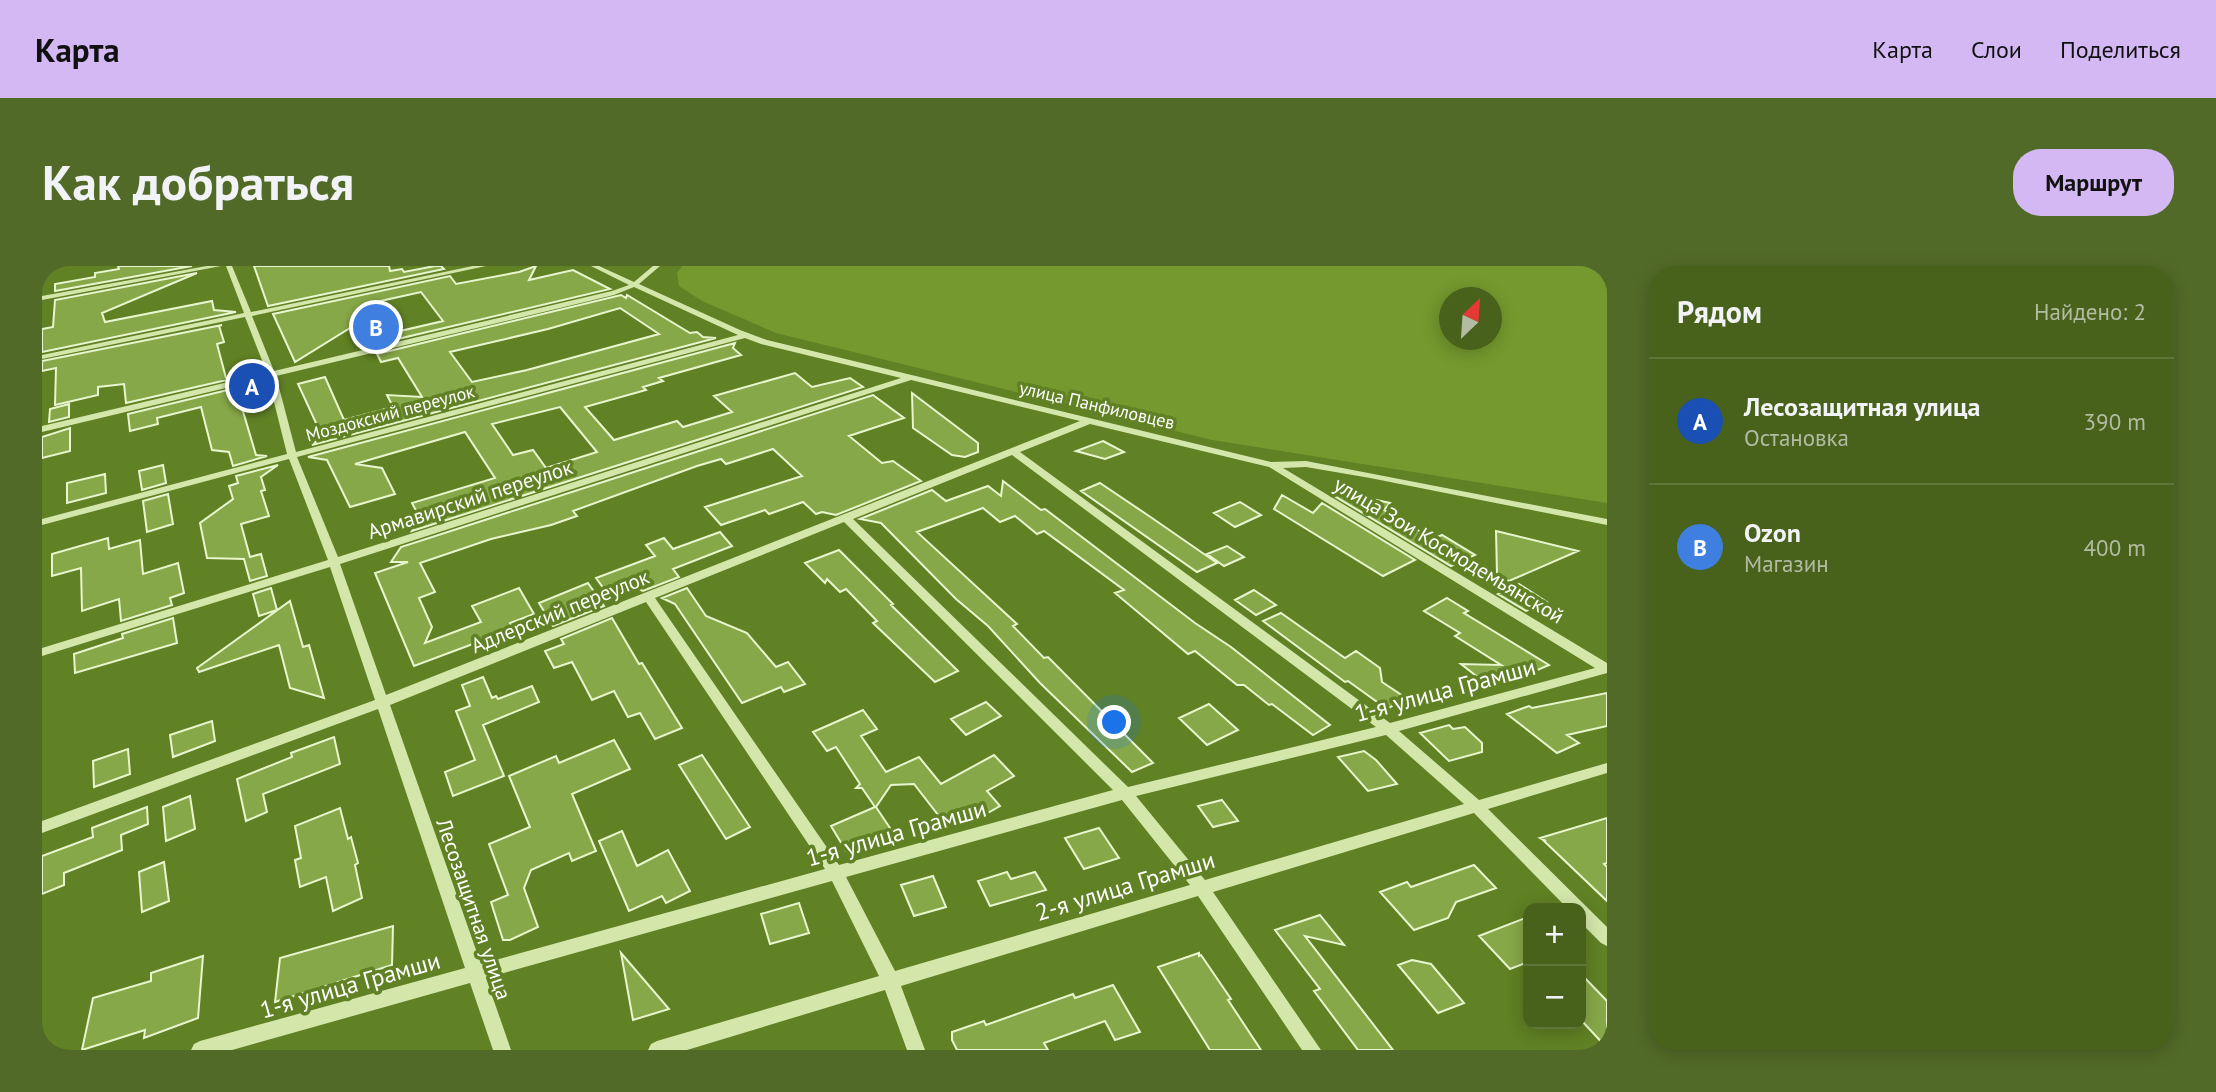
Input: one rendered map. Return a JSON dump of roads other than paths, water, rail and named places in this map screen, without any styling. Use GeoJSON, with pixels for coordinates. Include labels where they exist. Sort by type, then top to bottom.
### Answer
{"type":"FeatureCollection","features":[{"type":"Feature","properties":{"kind":"street"},"geometry":{"type":"LineString","coordinates":[[42,298],[218,266]]}},
{"type":"Feature","properties":{"kind":"street","name":"Лесозащитная улица"},"geometry":{"type":"LineString","coordinates":[[229,266],[272,376],[292,455],[334,562],[502,1050]]}},
{"type":"Feature","properties":{"kind":"street"},"geometry":{"type":"LineString","coordinates":[[42,357],[483,266]]}},
{"type":"Feature","properties":{"kind":"street","name":"улица Панфиловцев"},"geometry":{"type":"LineString","coordinates":[[594,266],[746,335],[909,378],[1271,465],[1306,464],[1607,522]]}},
{"type":"Feature","properties":{"kind":"street"},"geometry":{"type":"LineString","coordinates":[[42,429],[614,293],[634,285],[657,266]]}},
{"type":"Feature","properties":{"kind":"street","name":"Моздокский переулок"},"geometry":{"type":"LineString","coordinates":[[42,522],[746,335]]}},
{"type":"Feature","properties":{"kind":"street","name":"Армавирский переулок"},"geometry":{"type":"LineString","coordinates":[[42,652],[334,562],[909,378]]}},
{"type":"Feature","properties":{"kind":"street","name":"Адлерский переулок"},"geometry":{"type":"LineString","coordinates":[[42,827],[383,702],[1090,421]]}},
{"type":"Feature","properties":{"kind":"street"},"geometry":{"type":"LineString","coordinates":[[1013,452],[1388,729],[1475,805],[1572,903]]}},
{"type":"Feature","properties":{"kind":"street","name":"улица Зои Космодемьянской"},"geometry":{"type":"LineString","coordinates":[[1271,465],[1607,669]]}},
{"type":"Feature","properties":{"kind":"street"},"geometry":{"type":"LineString","coordinates":[[846,518],[1126,794],[1201,887],[1312,1050]]}},
{"type":"Feature","properties":{"kind":"street"},"geometry":{"type":"LineString","coordinates":[[648,597],[836,873],[890,981],[916,1050]]}},
{"type":"Feature","properties":{"kind":"street","name":"1-я улица Грамши"},"geometry":{"type":"LineString","coordinates":[[200,1050],[1126,794],[1388,729],[1607,669]]}},
{"type":"Feature","properties":{"kind":"street","name":"2-я улица Грамши"},"geometry":{"type":"LineString","coordinates":[[657,1050],[1607,768]]}},
{"type":"Feature","properties":{"kind":"street"},"geometry":{"type":"LineString","coordinates":[[1586,917],[1607,938]]}},
{"type":"Feature","properties":{"kind":"place","name":"Ozon"},"geometry":{"type":"Point","coordinates":[376,327]}},
{"type":"Feature","properties":{"kind":"place","name":"Лесозащитная улица"},"geometry":{"type":"Point","coordinates":[252,386]}}]}
